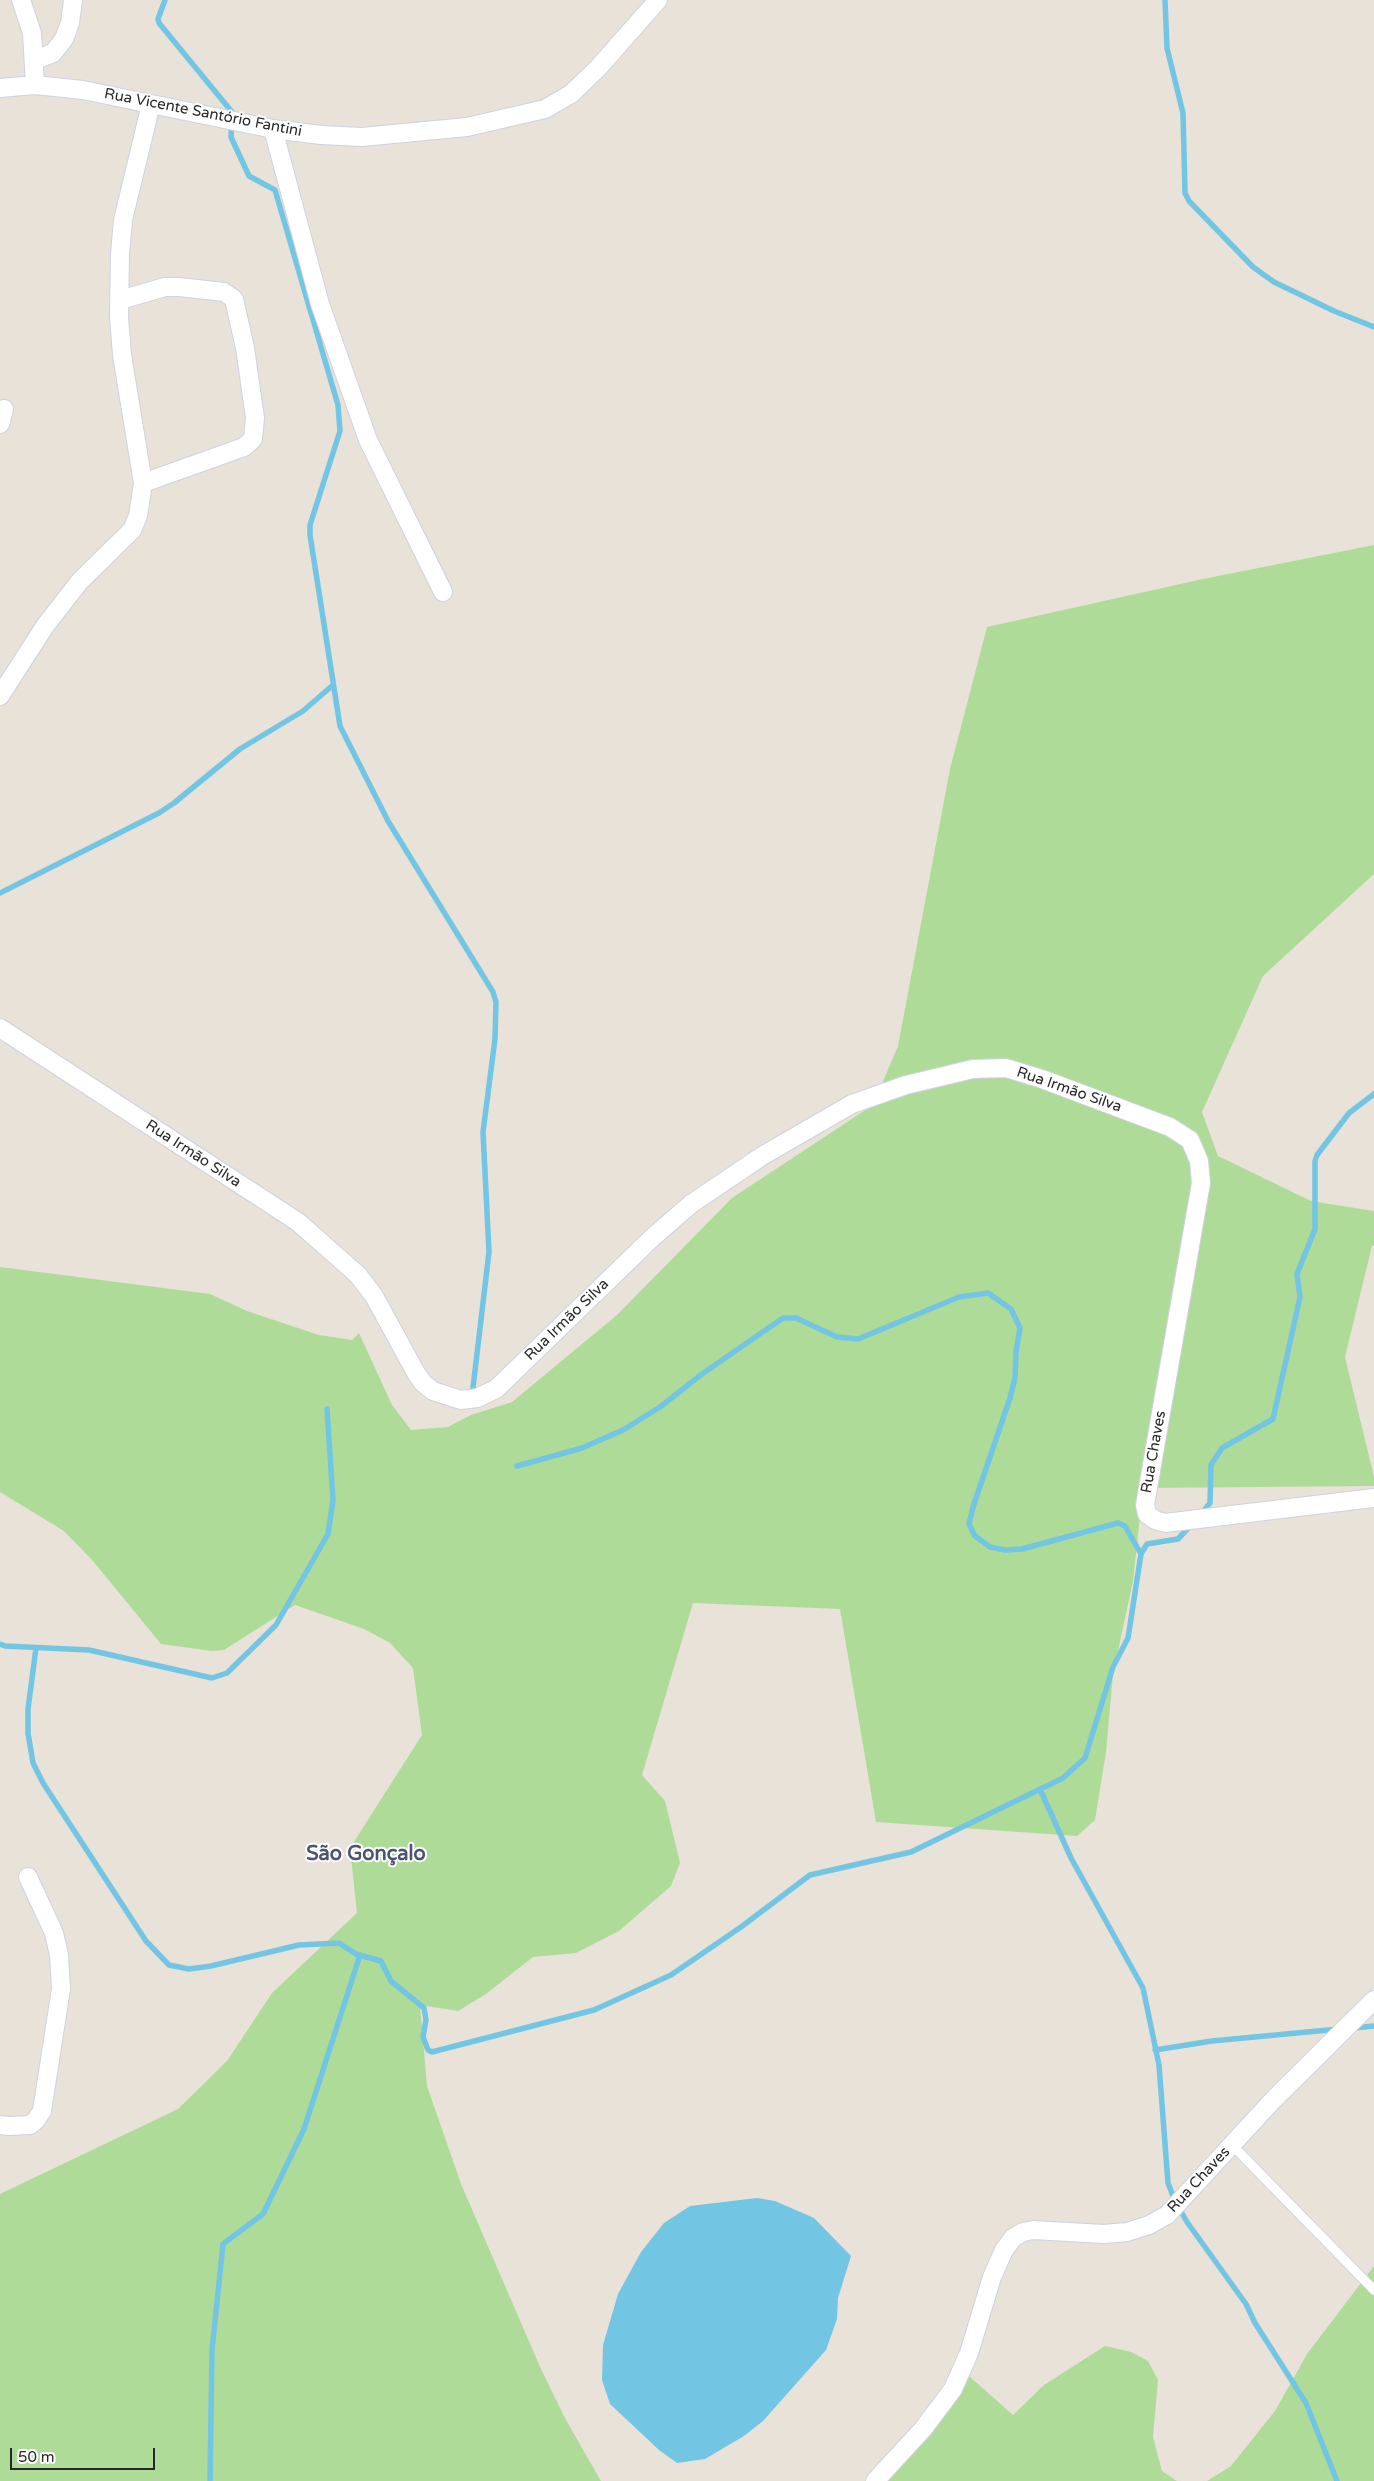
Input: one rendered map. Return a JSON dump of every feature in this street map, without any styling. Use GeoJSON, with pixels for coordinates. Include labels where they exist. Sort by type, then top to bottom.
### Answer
{"type":"FeatureCollection","features":[{"type":"Feature","properties":{"kind":"street"},"geometry":{"type":"LineString","coordinates":[[21,0],[32,33],[35,85]]}},
{"type":"Feature","properties":{"kind":"street"},"geometry":{"type":"LineString","coordinates":[[35,60],[53,53],[64,39],[70,23],[73,0]]}},
{"type":"Feature","properties":{"kind":"street","name":"Rua Vicente Santório Fantini"},"geometry":{"type":"LineString","coordinates":[[0,88],[35,85],[83,90],[273,129],[362,137],[399,135],[467,127],[545,109],[571,94],[598,68],[658,0]]}},
{"type":"Feature","properties":{"kind":"street"},"geometry":{"type":"LineString","coordinates":[[2,686],[80,581],[132,530],[142,502],[143,484],[122,355],[120,300],[123,220],[151,104]]}},
{"type":"Feature","properties":{"kind":"street"},"geometry":{"type":"LineString","coordinates":[[273,129],[320,304],[368,440],[443,592]]}},
{"type":"Feature","properties":{"kind":"street"},"geometry":{"type":"LineString","coordinates":[[120,300],[157,289],[179,287],[224,292],[234,299],[246,348],[255,418],[254,434],[250,443],[244,447],[143,484]]}},
{"type":"Feature","properties":{"kind":"street","name":"Rua Irmão Silva"},"geometry":{"type":"LineString","coordinates":[[0,1028],[298,1222],[358,1275],[374,1296],[423,1383],[433,1391],[461,1400],[478,1398],[496,1389],[653,1237],[691,1204],[762,1156],[852,1104],[877,1094],[934,1077],[973,1069],[1006,1068],[1042,1079],[1170,1127],[1190,1140],[1199,1161]]}},
{"type":"Feature","properties":{"kind":"street","name":"Rua Chaves"},"geometry":{"type":"LineString","coordinates":[[1199,1161],[1201,1183],[1144,1505],[1146,1514],[1155,1520],[1165,1523],[1374,1498]]}},
{"type":"Feature","properties":{"kind":"street"},"geometry":{"type":"LineString","coordinates":[[0,2125],[30,2125],[42,2111],[61,1989],[59,1955],[54,1933],[28,1877]]}},
{"type":"Feature","properties":{"kind":"street","name":"Rua Chaves"},"geometry":{"type":"LineString","coordinates":[[875,2481],[923,2429],[953,2389],[969,2353],[992,2277],[1004,2250],[1013,2238],[1023,2232],[1033,2230],[1104,2234],[1127,2232],[1149,2225],[1166,2215],[1179,2204],[1274,2098],[1374,2000]]}},
{"type":"Feature","properties":{"kind":"lane"},"geometry":{"type":"LineString","coordinates":[[1232,2145],[1374,2290]]}},
{"type":"Feature","properties":{"kind":"green space"},"geometry":{"type":"Polygon","coordinates":[[[1374,545],[1374,874],[1263,976],[1202,1112],[1218,1156],[1311,1201],[1374,1211],[1374,1246],[1372,1246],[1345,1357],[1374,1477],[1374,1486],[1143,1488],[1133,1581],[1113,1674],[1106,1752],[1095,1820],[1077,1836],[876,1822],[840,1609],[693,1603],[642,1775],[665,1801],[680,1863],[671,1886],[619,1931],[576,1953],[533,1957],[486,1994],[458,2011],[420,2005],[427,2086],[461,2184],[541,2369],[566,2420],[601,2481],[0,2481],[0,2194],[178,2109],[227,2061],[272,1993],[357,1913],[350,1848],[422,1735],[413,1668],[390,1643],[364,1629],[295,1605],[224,1650],[212,1651],[161,1644],[93,1561],[64,1531],[0,1492],[0,1267],[210,1294],[247,1311],[319,1335],[352,1340],[359,1333],[392,1405],[411,1430],[448,1427],[471,1415],[512,1402],[617,1315],[732,1198],[873,1105],[898,1046],[950,769],[987,627],[1203,579],[1374,545]]]}},
{"type":"Feature","properties":{"kind":"green space"},"geometry":{"type":"Polygon","coordinates":[[[1374,2266],[1374,2481],[1207,2481],[1231,2466],[1275,2411],[1307,2354],[1374,2266]]]}},
{"type":"Feature","properties":{"kind":"green space"},"geometry":{"type":"Polygon","coordinates":[[[1105,2346],[1131,2352],[1148,2361],[1158,2380],[1153,2437],[1162,2471],[1177,2481],[871,2481],[969,2376],[1013,2415],[1044,2385],[1105,2346]]]}},
{"type":"Feature","properties":{"kind":"water"},"geometry":{"type":"Polygon","coordinates":[[[757,2198],[775,2201],[814,2218],[851,2256],[838,2298],[837,2319],[826,2350],[763,2421],[744,2436],[705,2459],[677,2463],[659,2450],[610,2404],[602,2380],[603,2345],[618,2294],[641,2252],[664,2223],[690,2206],[757,2198]]]}},
{"type":"Feature","properties":{"kind":"waterway"},"geometry":{"type":"LineString","coordinates":[[165,0],[158,19],[159,23],[232,112],[231,137],[249,176],[275,190],[338,405],[340,431],[310,525],[310,535],[340,726],[388,821],[493,992],[496,1002],[495,1039],[483,1132],[489,1252],[472,1396]]}},
{"type":"Feature","properties":{"kind":"waterway"},"geometry":{"type":"LineString","coordinates":[[1165,0],[1167,48],[1183,113],[1185,193],[1189,201],[1253,267],[1274,282],[1334,311],[1374,327]]}},
{"type":"Feature","properties":{"kind":"waterway"},"geometry":{"type":"LineString","coordinates":[[0,893],[159,813],[240,749],[303,711],[333,685]]}},
{"type":"Feature","properties":{"kind":"waterway"},"geometry":{"type":"LineString","coordinates":[[1201,1514],[1210,1503],[1211,1465],[1222,1448],[1273,1419],[1300,1297],[1297,1274],[1315,1229],[1315,1161],[1317,1155],[1349,1113],[1374,1094]]}},
{"type":"Feature","properties":{"kind":"waterway"},"geometry":{"type":"LineString","coordinates":[[517,1466],[582,1448],[623,1430],[660,1407],[702,1374],[783,1318],[796,1318],[837,1337],[858,1339],[959,1297],[988,1293],[1011,1309],[1020,1328],[1016,1352],[1015,1378],[1010,1398],[969,1524],[975,1536],[990,1547],[1005,1550],[1022,1549],[1118,1523],[1125,1526],[1141,1554]]}},
{"type":"Feature","properties":{"kind":"waterway"},"geometry":{"type":"LineString","coordinates":[[0,1644],[5,1646],[89,1650],[212,1678],[227,1673],[276,1625],[328,1534],[333,1500],[327,1409]]}},
{"type":"Feature","properties":{"kind":"waterway"},"geometry":{"type":"LineString","coordinates":[[36,1648],[28,1709],[28,1733],[33,1763],[43,1783],[146,1941],[169,1965],[189,1969],[211,1966],[299,1945],[339,1943],[356,1954],[381,1961],[391,1981],[424,2008],[426,2020],[423,2037],[428,2050],[432,2052],[594,2010],[671,1975],[741,1927],[810,1875],[911,1852],[1063,1778],[1085,1758],[1113,1667],[1128,1638],[1141,1554],[1147,1544],[1178,1539],[1192,1524]]}},
{"type":"Feature","properties":{"kind":"waterway"},"geometry":{"type":"LineString","coordinates":[[1040,1789],[1071,1858],[1143,1988],[1159,2065],[1168,2183],[1175,2201],[1187,2222],[1246,2304],[1255,2323],[1306,2403],[1337,2481]]}},
{"type":"Feature","properties":{"kind":"waterway"},"geometry":{"type":"LineString","coordinates":[[210,2481],[212,2350],[223,2244],[263,2214],[304,2129],[360,1955]]}},
{"type":"Feature","properties":{"kind":"waterway"},"geometry":{"type":"LineString","coordinates":[[1354,2028],[1374,2026]]}},
{"type":"Feature","properties":{"kind":"waterway"},"geometry":{"type":"LineString","coordinates":[[1155,2050],[1212,2041],[1339,2029]]}},
{"type":"Feature","properties":{"kind":"district","name":"São Gonçalo"},"geometry":{"type":"Point","coordinates":[366,1855]}}]}
